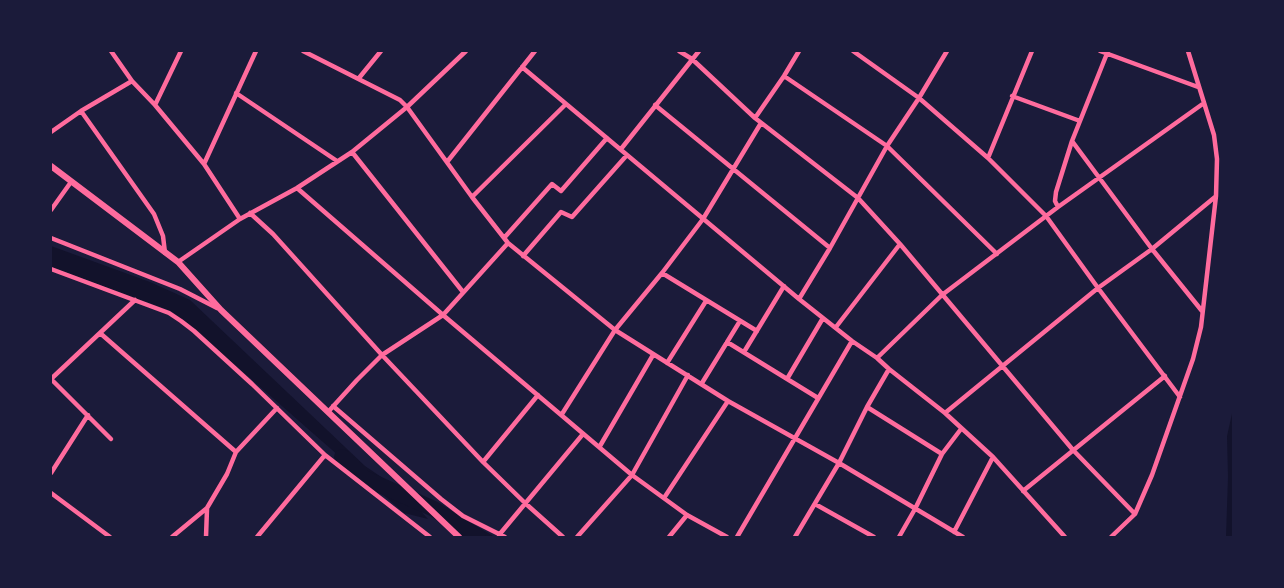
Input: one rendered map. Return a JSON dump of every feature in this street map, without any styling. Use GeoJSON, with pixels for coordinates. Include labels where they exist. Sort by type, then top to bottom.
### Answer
{"type":"FeatureCollection","features":[{"type":"Feature","properties":{"kind":"main road"},"geometry":{"type":"LineString","coordinates":[[51,166],[178,262],[220,310],[459,537]]}},
{"type":"Feature","properties":{"kind":"street"},"geometry":{"type":"LineString","coordinates":[[111,51],[132,81],[155,104],[204,164],[240,219]]}},
{"type":"Feature","properties":{"kind":"street"},"geometry":{"type":"LineString","coordinates":[[155,104],[181,51]]}},
{"type":"Feature","properties":{"kind":"street"},"geometry":{"type":"LineString","coordinates":[[204,164],[256,51]]}},
{"type":"Feature","properties":{"kind":"street"},"geometry":{"type":"LineString","coordinates":[[303,51],[400,100],[508,243],[615,330],[728,401],[963,537]]}},
{"type":"Feature","properties":{"kind":"street"},"geometry":{"type":"LineString","coordinates":[[359,78],[381,51]]}},
{"type":"Feature","properties":{"kind":"street"},"geometry":{"type":"LineString","coordinates":[[178,262],[240,219],[297,188],[352,152],[407,107],[466,51]]}},
{"type":"Feature","properties":{"kind":"street"},"geometry":{"type":"LineString","coordinates":[[447,162],[535,51]]}},
{"type":"Feature","properties":{"kind":"street"},"geometry":{"type":"LineString","coordinates":[[678,51],[692,59],[761,123],[858,198],[1073,450],[1135,514]]}},
{"type":"Feature","properties":{"kind":"street"},"geometry":{"type":"LineString","coordinates":[[621,149],[698,51]]}},
{"type":"Feature","properties":{"kind":"street"},"geometry":{"type":"LineString","coordinates":[[755,118],[799,51]]}},
{"type":"Feature","properties":{"kind":"street"},"geometry":{"type":"LineString","coordinates":[[799,299],[887,146],[947,51]]}},
{"type":"Feature","properties":{"kind":"street"},"geometry":{"type":"LineString","coordinates":[[988,158],[1032,51]]}},
{"type":"Feature","properties":{"kind":"street"},"geometry":{"type":"LineString","coordinates":[[1100,51],[1199,87]]}},
{"type":"Feature","properties":{"kind":"street"},"geometry":{"type":"LineString","coordinates":[[1111,537],[1135,514],[1152,475],[1198,343],[1216,196],[1217,148],[1188,51]]}},
{"type":"Feature","properties":{"kind":"street"},"geometry":{"type":"LineString","coordinates":[[857,52],[919,99],[988,158],[1046,216],[1180,397]]}},
{"type":"Feature","properties":{"kind":"street"},"geometry":{"type":"LineString","coordinates":[[1058,207],[1055,201],[1056,192],[1072,141],[1107,52]]}},
{"type":"Feature","properties":{"kind":"street"},"geometry":{"type":"LineString","coordinates":[[522,67],[799,299],[945,413],[993,457],[1065,537]]}},
{"type":"Feature","properties":{"kind":"street"},"geometry":{"type":"LineString","coordinates":[[784,76],[887,146],[998,254]]}},
{"type":"Feature","properties":{"kind":"street"},"geometry":{"type":"LineString","coordinates":[[51,132],[80,111],[132,81]]}},
{"type":"Feature","properties":{"kind":"street"},"geometry":{"type":"LineString","coordinates":[[236,93],[337,161]]}},
{"type":"Feature","properties":{"kind":"street"},"geometry":{"type":"LineString","coordinates":[[1012,96],[1080,121]]}},
{"type":"Feature","properties":{"kind":"street"},"geometry":{"type":"LineString","coordinates":[[877,358],[942,295],[1058,207],[1204,103]]}},
{"type":"Feature","properties":{"kind":"street"},"geometry":{"type":"LineString","coordinates":[[472,197],[566,104]]}},
{"type":"Feature","properties":{"kind":"street"},"geometry":{"type":"LineString","coordinates":[[655,105],[830,248]]}},
{"type":"Feature","properties":{"kind":"street"},"geometry":{"type":"LineString","coordinates":[[80,111],[154,214],[163,236],[165,253]]}},
{"type":"Feature","properties":{"kind":"street"},"geometry":{"type":"LineString","coordinates":[[562,414],[615,330],[703,219],[761,123]]}},
{"type":"Feature","properties":{"kind":"street"},"geometry":{"type":"LineString","coordinates":[[504,237],[552,184],[561,191],[607,138]]}},
{"type":"Feature","properties":{"kind":"street"},"geometry":{"type":"LineString","coordinates":[[1072,141],[1152,249],[1203,311]]}},
{"type":"Feature","properties":{"kind":"street"},"geometry":{"type":"LineString","coordinates":[[352,152],[463,292]]}},
{"type":"Feature","properties":{"kind":"street"},"geometry":{"type":"LineString","coordinates":[[523,256],[561,212],[572,217],[627,155]]}},
{"type":"Feature","properties":{"kind":"street"},"geometry":{"type":"LineString","coordinates":[[51,210],[71,182]]}},
{"type":"Feature","properties":{"kind":"street"},"geometry":{"type":"LineString","coordinates":[[297,188],[632,475],[687,515],[727,537]]}},
{"type":"Feature","properties":{"kind":"street"},"geometry":{"type":"LineString","coordinates":[[945,413],[1216,196]]}},
{"type":"Feature","properties":{"kind":"street"},"geometry":{"type":"LineString","coordinates":[[250,213],[273,233],[382,355],[483,462],[563,537]]}},
{"type":"Feature","properties":{"kind":"street"},"geometry":{"type":"LineString","coordinates":[[51,238],[168,284],[220,310]]}},
{"type":"Feature","properties":{"kind":"street"},"geometry":{"type":"LineString","coordinates":[[327,413],[382,355],[443,315],[508,243]]}},
{"type":"Feature","properties":{"kind":"street"},"geometry":{"type":"LineString","coordinates":[[836,327],[900,244]]}},
{"type":"Feature","properties":{"kind":"street"},"geometry":{"type":"LineString","coordinates":[[51,270],[169,313],[194,331],[324,455],[429,537]]}},
{"type":"Feature","properties":{"kind":"street"},"geometry":{"type":"LineString","coordinates":[[662,273],[757,331]]}},
{"type":"Feature","properties":{"kind":"street"},"geometry":{"type":"LineString","coordinates":[[744,352],[784,286]]}},
{"type":"Feature","properties":{"kind":"street"},"geometry":{"type":"LineString","coordinates":[[111,439],[51,379],[135,300]]}},
{"type":"Feature","properties":{"kind":"street"},"geometry":{"type":"LineString","coordinates":[[667,363],[706,301]]}},
{"type":"Feature","properties":{"kind":"street"},"geometry":{"type":"LineString","coordinates":[[786,379],[823,318]]}},
{"type":"Feature","properties":{"kind":"street"},"geometry":{"type":"LineString","coordinates":[[702,383],[740,321]]}},
{"type":"Feature","properties":{"kind":"street"},"geometry":{"type":"LineString","coordinates":[[100,333],[236,452]]}},
{"type":"Feature","properties":{"kind":"street"},"geometry":{"type":"LineString","coordinates":[[737,537],[852,341]]}},
{"type":"Feature","properties":{"kind":"street"},"geometry":{"type":"LineString","coordinates":[[727,342],[818,398]]}},
{"type":"Feature","properties":{"kind":"street"},"geometry":{"type":"LineString","coordinates":[[600,446],[653,355]]}},
{"type":"Feature","properties":{"kind":"street"},"geometry":{"type":"LineString","coordinates":[[803,537],[796,536],[889,369]]}},
{"type":"Feature","properties":{"kind":"street"},"geometry":{"type":"LineString","coordinates":[[578,537],[632,475],[688,375]]}},
{"type":"Feature","properties":{"kind":"street"},"geometry":{"type":"LineString","coordinates":[[1023,491],[1165,376]]}},
{"type":"Feature","properties":{"kind":"street"},"geometry":{"type":"LineString","coordinates":[[483,462],[538,395]]}},
{"type":"Feature","properties":{"kind":"street"},"geometry":{"type":"LineString","coordinates":[[664,498],[728,401]]}},
{"type":"Feature","properties":{"kind":"street"},"geometry":{"type":"LineString","coordinates":[[333,406],[463,516],[502,536],[525,503],[583,434]]}},
{"type":"Feature","properties":{"kind":"street"},"geometry":{"type":"LineString","coordinates":[[867,407],[942,454]]}},
{"type":"Feature","properties":{"kind":"street"},"geometry":{"type":"LineString","coordinates":[[172,536],[207,508],[228,474],[236,452],[277,408]]}},
{"type":"Feature","properties":{"kind":"street"},"geometry":{"type":"LineString","coordinates":[[51,473],[88,415]]}},
{"type":"Feature","properties":{"kind":"street"},"geometry":{"type":"LineString","coordinates":[[899,537],[942,454],[961,429]]}},
{"type":"Feature","properties":{"kind":"street"},"geometry":{"type":"LineString","coordinates":[[257,537],[324,455]]}},
{"type":"Feature","properties":{"kind":"street"},"geometry":{"type":"LineString","coordinates":[[954,532],[993,457]]}},
{"type":"Feature","properties":{"kind":"street"},"geometry":{"type":"LineString","coordinates":[[51,493],[110,537]]}},
{"type":"Feature","properties":{"kind":"street"},"geometry":{"type":"LineString","coordinates":[[815,504],[874,537]]}},
{"type":"Feature","properties":{"kind":"street"},"geometry":{"type":"LineString","coordinates":[[206,537],[207,508]]}},
{"type":"Feature","properties":{"kind":"street"},"geometry":{"type":"LineString","coordinates":[[669,537],[687,515]]}},
{"type":"Feature","properties":{"kind":"street"},"geometry":{"type":"LineString","coordinates":[[172,536],[182,537]]}},
{"type":"Feature","properties":{"kind":"shaded area"},"geometry":{"type":"Polygon","coordinates":[[[51,246],[150,282],[190,300],[365,466],[402,491],[428,519],[404,513],[171,311],[51,267],[51,246]]]}},
{"type":"Feature","properties":{"kind":"shaded area"},"geometry":{"type":"Polygon","coordinates":[[[1233,409],[1233,537],[1226,537],[1227,436],[1233,409]]]}},
{"type":"Feature","properties":{"kind":"shaded area"},"geometry":{"type":"Polygon","coordinates":[[[431,500],[495,537],[466,537],[431,500]]]}},
{"type":"Feature","properties":{"kind":"waterway"},"geometry":{"type":"LineString","coordinates":[[342,457],[364,478],[434,509],[478,537]]}}]}
